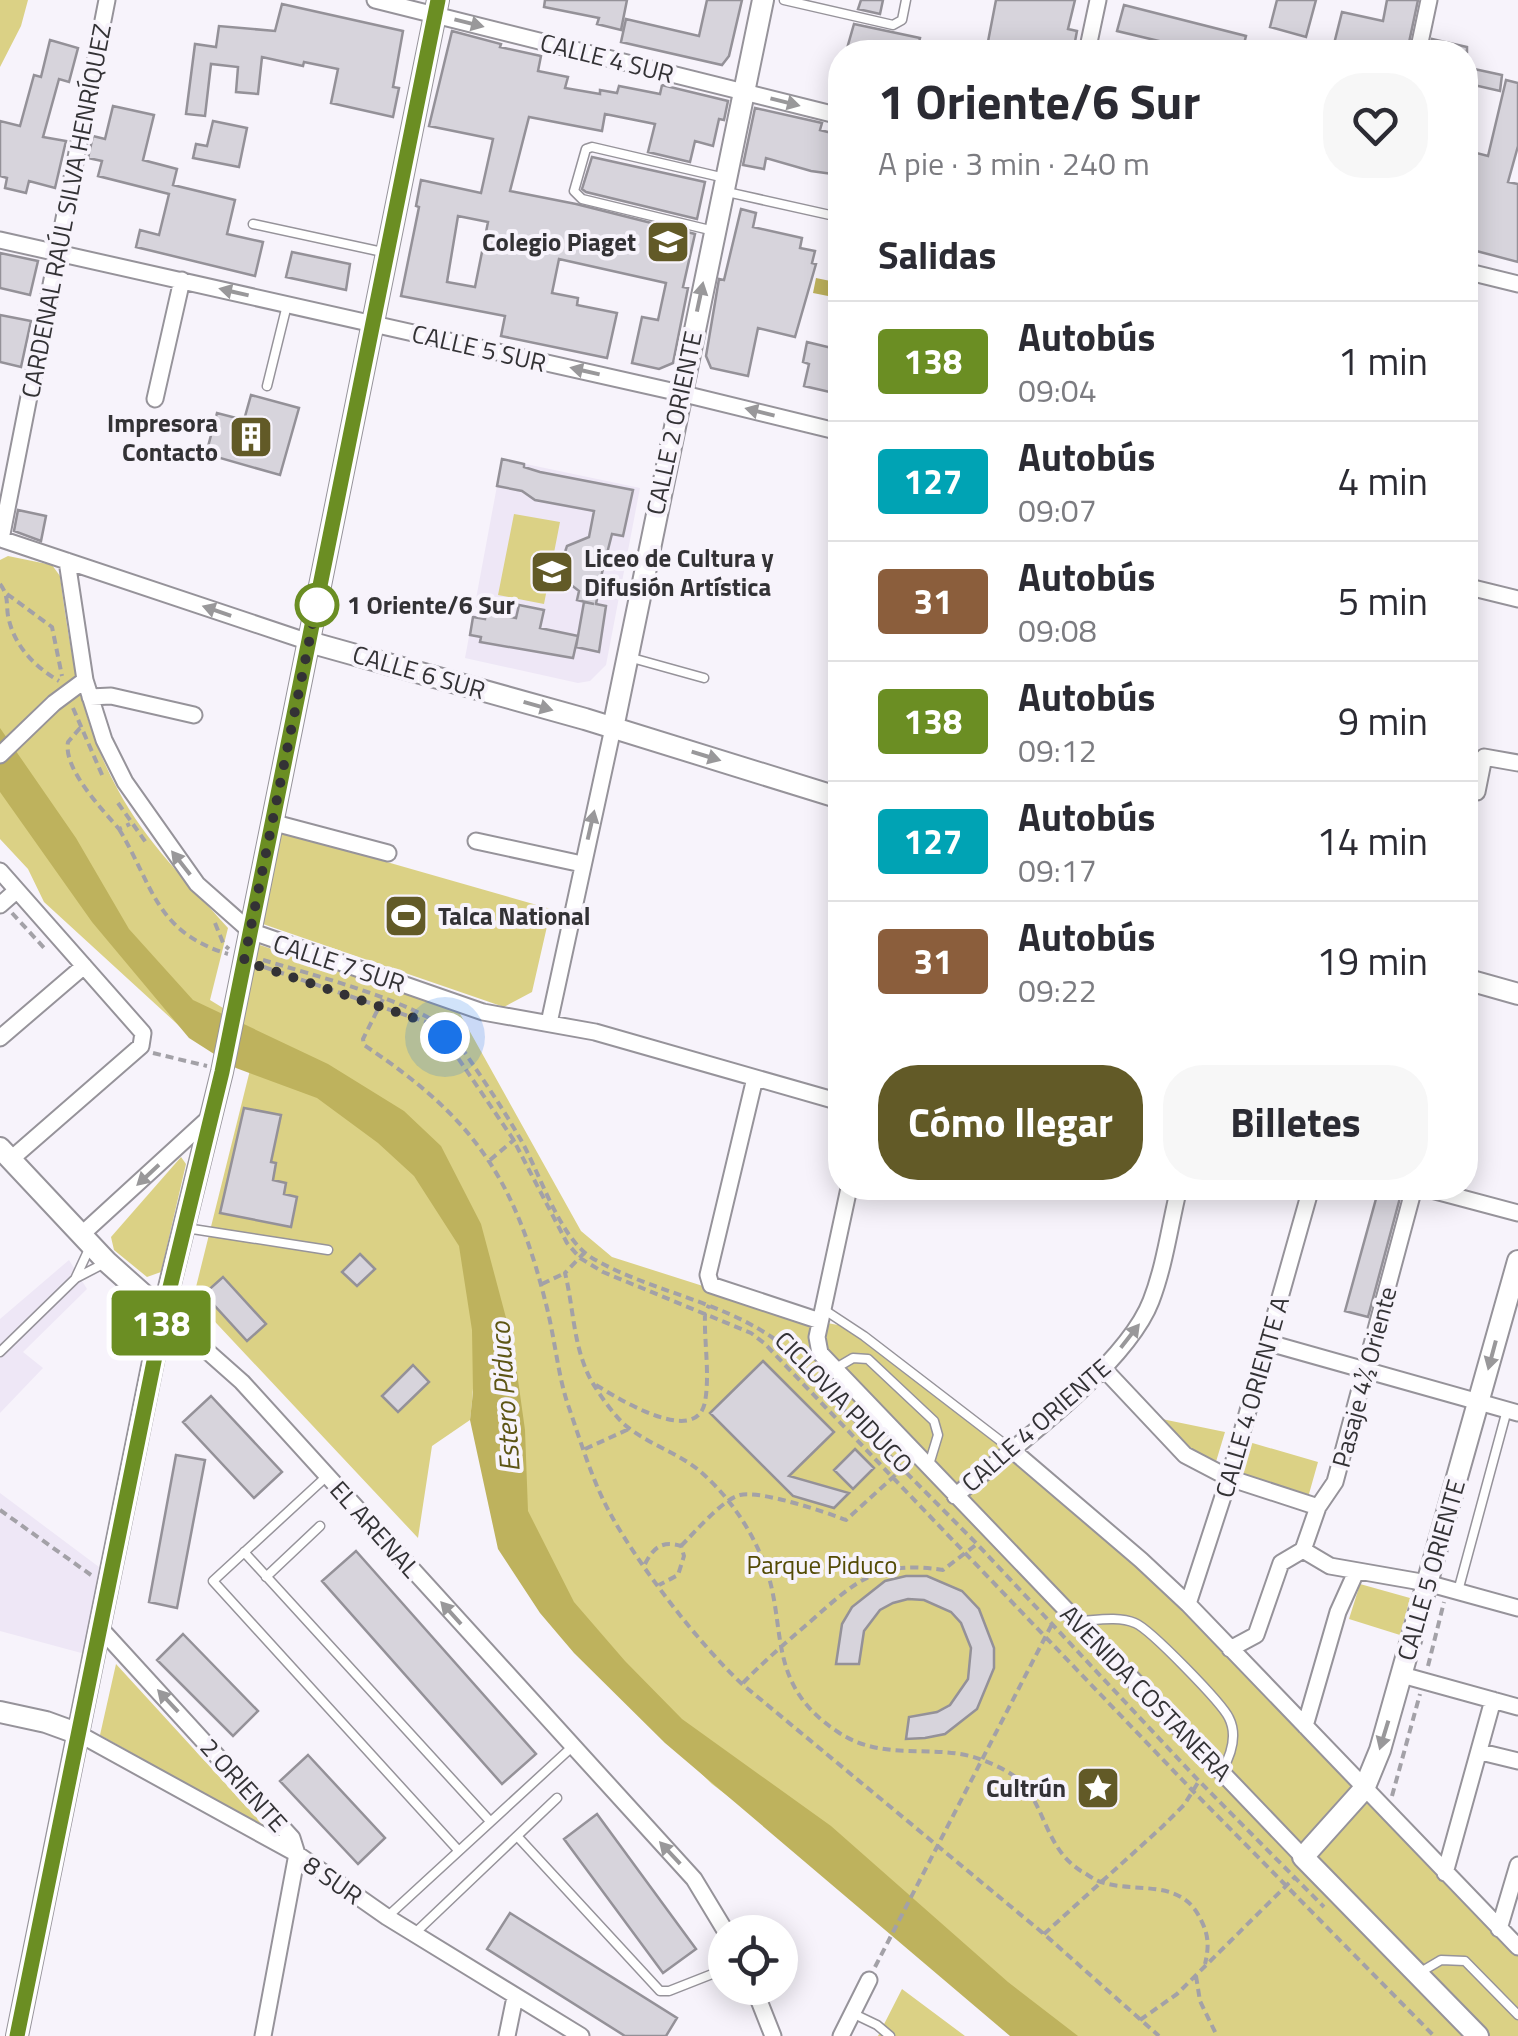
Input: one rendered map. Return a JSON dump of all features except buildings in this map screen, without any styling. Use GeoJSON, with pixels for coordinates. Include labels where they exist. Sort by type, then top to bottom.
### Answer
{"type":"FeatureCollection","features":[{"type":"Feature","properties":{"kind":"street","name":"CARDENAL RAÚL SILVA HENRÍQUEZ"},"geometry":{"type":"LineString","coordinates":[[1,539],[107,0]]}},
{"type":"Feature","properties":{"kind":"street","name":"CALLE 4 SUR"},"geometry":{"type":"LineString","coordinates":[[374,0],[436,7],[828,113]]}},
{"type":"Feature","properties":{"kind":"street","name":"CALLE 2 ORIENTE"},"geometry":{"type":"LineString","coordinates":[[549,1023],[763,0]]}},
{"type":"Feature","properties":{"kind":"street"},"geometry":{"type":"LineString","coordinates":[[1090,40],[1098,0]]}},
{"type":"Feature","properties":{"kind":"street"},"geometry":{"type":"LineString","coordinates":[[1421,40],[1429,0]]}},
{"type":"Feature","properties":{"kind":"street"},"geometry":{"type":"LineString","coordinates":[[17,2036],[164,1312],[213,1114],[214,1069],[235,999],[236,955],[250,931],[436,7]]}},
{"type":"Feature","properties":{"kind":"street","name":"CALLE 5 SUR"},"geometry":{"type":"LineString","coordinates":[[0,240],[828,429]]}},
{"type":"Feature","properties":{"kind":"street"},"geometry":{"type":"LineString","coordinates":[[1478,274],[1518,284]]}},
{"type":"Feature","properties":{"kind":"street"},"geometry":{"type":"LineString","coordinates":[[155,399],[182,280]]}},
{"type":"Feature","properties":{"kind":"street","name":"CALLE 6 SUR"},"geometry":{"type":"LineString","coordinates":[[1,539],[309,642],[613,728],[828,794]]}},
{"type":"Feature","properties":{"kind":"street","name":"CALLE 7 SUR"},"geometry":{"type":"LineString","coordinates":[[67,561],[85,680],[104,740],[125,782],[196,884],[250,931],[483,1012],[596,1032],[828,1099]]}},
{"type":"Feature","properties":{"kind":"street"},"geometry":{"type":"LineString","coordinates":[[1478,589],[1518,599]]}},
{"type":"Feature","properties":{"kind":"street"},"geometry":{"type":"LineString","coordinates":[[0,755],[62,693],[85,680]]}},
{"type":"Feature","properties":{"kind":"street"},"geometry":{"type":"LineString","coordinates":[[90,698],[111,696],[194,715]]}},
{"type":"Feature","properties":{"kind":"street"},"geometry":{"type":"LineString","coordinates":[[1478,772],[1484,757],[1518,763]]}},
{"type":"Feature","properties":{"kind":"street"},"geometry":{"type":"LineString","coordinates":[[271,822],[388,852]]}},
{"type":"Feature","properties":{"kind":"street"},"geometry":{"type":"LineString","coordinates":[[476,841],[582,864]]}},
{"type":"Feature","properties":{"kind":"street"},"geometry":{"type":"LineString","coordinates":[[0,871],[143,1033],[141,1046],[5,1154]]}},
{"type":"Feature","properties":{"kind":"street"},"geometry":{"type":"LineString","coordinates":[[0,905],[16,891]]}},
{"type":"Feature","properties":{"kind":"street"},"geometry":{"type":"LineString","coordinates":[[0,1038],[84,966]]}},
{"type":"Feature","properties":{"kind":"street"},"geometry":{"type":"LineString","coordinates":[[1478,983],[1518,994]]}},
{"type":"Feature","properties":{"kind":"street"},"geometry":{"type":"LineString","coordinates":[[755,1078],[708,1275],[712,1286],[822,1315],[846,1200]]}},
{"type":"Feature","properties":{"kind":"street"},"geometry":{"type":"LineString","coordinates":[[86,1240],[213,1114]]}},
{"type":"Feature","properties":{"kind":"street","name":"EL ARENAL"},"geometry":{"type":"LineString","coordinates":[[5,1154],[107,1262],[242,1382],[694,1879],[716,1915]]}},
{"type":"Feature","properties":{"kind":"street","name":"CALLE 4 ORIENTE"},"geometry":{"type":"LineString","coordinates":[[955,1496],[1104,1369],[1142,1320],[1152,1300],[1176,1200]]}},
{"type":"Feature","properties":{"kind":"street","name":"CALLE 4 ORIENTE A"},"geometry":{"type":"LineString","coordinates":[[1188,1604],[1230,1478],[1308,1200]]}},
{"type":"Feature","properties":{"kind":"street","name":"Pasaje 4½ Oriente"},"geometry":{"type":"LineString","coordinates":[[1230,1650],[1256,1635],[1281,1562],[1303,1550],[1318,1507],[1335,1482],[1411,1200]]}},
{"type":"Feature","properties":{"kind":"street"},"geometry":{"type":"LineString","coordinates":[[1469,1200],[1518,1213]]}},
{"type":"Feature","properties":{"kind":"street","name":"CALLE 5 ORIENTE"},"geometry":{"type":"LineString","coordinates":[[1302,1857],[1364,1789],[1380,1750],[1518,1262]]}},
{"type":"Feature","properties":{"kind":"street","name":"AVENIDA COSTANERA"},"geometry":{"type":"LineString","coordinates":[[822,1315],[817,1346],[834,1370],[1478,2036]]}},
{"type":"Feature","properties":{"kind":"street"},"geometry":{"type":"LineString","coordinates":[[1270,1343],[1512,1412]]}},
{"type":"Feature","properties":{"kind":"street"},"geometry":{"type":"LineString","coordinates":[[1104,1369],[1185,1455],[1230,1478],[1318,1507]]}},
{"type":"Feature","properties":{"kind":"street"},"geometry":{"type":"LineString","coordinates":[[1010,1450],[1188,1604],[1518,1947]]}},
{"type":"Feature","properties":{"kind":"street"},"geometry":{"type":"LineString","coordinates":[[1303,1550],[1330,1566],[1426,1583],[1518,1608]]}},
{"type":"Feature","properties":{"kind":"street"},"geometry":{"type":"LineString","coordinates":[[1305,1726],[1338,1612],[1356,1572]]}},
{"type":"Feature","properties":{"kind":"street","name":"2 ORIENTE"},"geometry":{"type":"LineString","coordinates":[[100,1628],[292,1838],[297,1854],[263,2036]]}},
{"type":"Feature","properties":{"kind":"street"},"geometry":{"type":"LineString","coordinates":[[1402,1675],[1518,1707]]}},
{"type":"Feature","properties":{"kind":"street"},"geometry":{"type":"LineString","coordinates":[[1445,1873],[1494,1700]]}},
{"type":"Feature","properties":{"kind":"street"},"geometry":{"type":"LineString","coordinates":[[0,1712],[79,1734]]}},
{"type":"Feature","properties":{"kind":"street","name":"8 SUR"},"geometry":{"type":"LineString","coordinates":[[79,1734],[297,1854],[387,1917],[581,2036]]}},
{"type":"Feature","properties":{"kind":"street"},"geometry":{"type":"LineString","coordinates":[[1481,1752],[1517,1757]]}},
{"type":"Feature","properties":{"kind":"street"},"geometry":{"type":"LineString","coordinates":[[1500,1929],[1518,1865]]}},
{"type":"Feature","properties":{"kind":"street"},"geometry":{"type":"LineString","coordinates":[[840,2036],[869,1980]]}},
{"type":"Feature","properties":{"kind":"street"},"geometry":{"type":"LineString","coordinates":[[507,2036],[515,1997]]}},
{"type":"Feature","properties":{"kind":"street"},"geometry":{"type":"LineString","coordinates":[[761,2005],[773,2036]]}},
{"type":"Feature","properties":{"kind":"lane"},"geometry":{"type":"LineString","coordinates":[[784,0],[893,25],[902,20],[906,0]]}},
{"type":"Feature","properties":{"kind":"lane"},"geometry":{"type":"LineString","coordinates":[[714,230],[582,199],[574,192],[586,149],[828,214]]}},
{"type":"Feature","properties":{"kind":"lane"},"geometry":{"type":"LineString","coordinates":[[253,224],[387,253]]}},
{"type":"Feature","properties":{"kind":"lane"},"geometry":{"type":"LineString","coordinates":[[267,386],[287,304]]}},
{"type":"Feature","properties":{"kind":"lane"},"geometry":{"type":"LineString","coordinates":[[627,656],[704,678]]}},
{"type":"Feature","properties":{"kind":"lane"},"geometry":{"type":"LineString","coordinates":[[186,1228],[328,1250]]}},
{"type":"Feature","properties":{"kind":"lane"},"geometry":{"type":"LineString","coordinates":[[76,1278],[86,1240]]}},
{"type":"Feature","properties":{"kind":"lane"},"geometry":{"type":"LineString","coordinates":[[0,1352],[76,1278],[107,1262]]}},
{"type":"Feature","properties":{"kind":"lane"},"geometry":{"type":"LineString","coordinates":[[822,1315],[864,1336],[1010,1450]]}},
{"type":"Feature","properties":{"kind":"lane"},"geometry":{"type":"LineString","coordinates":[[834,1370],[853,1358],[868,1358],[934,1420],[938,1435],[928,1468]]}},
{"type":"Feature","properties":{"kind":"lane"},"geometry":{"type":"LineString","coordinates":[[1458,1591],[1512,1412]]}},
{"type":"Feature","properties":{"kind":"lane"},"geometry":{"type":"LineString","coordinates":[[327,1476],[213,1581],[458,1850]]}},
{"type":"Feature","properties":{"kind":"lane"},"geometry":{"type":"LineString","coordinates":[[266,1576],[320,1526]]}},
{"type":"Feature","properties":{"kind":"lane"},"geometry":{"type":"LineString","coordinates":[[244,1552],[490,1820]]}},
{"type":"Feature","properties":{"kind":"lane"},"geometry":{"type":"LineString","coordinates":[[1076,1621],[1134,1622],[1210,1693],[1229,1718],[1233,1733],[1230,1757],[1222,1771]]}},
{"type":"Feature","properties":{"kind":"lane"},"geometry":{"type":"LineString","coordinates":[[387,1917],[572,1747]]}},
{"type":"Feature","properties":{"kind":"lane"},"geometry":{"type":"LineString","coordinates":[[414,1934],[557,1798]]}},
{"type":"Feature","properties":{"kind":"lane"},"geometry":{"type":"LineString","coordinates":[[517,1836],[660,1991],[708,1975]]}},
{"type":"Feature","properties":{"kind":"lane"},"geometry":{"type":"LineString","coordinates":[[1418,1974],[1441,1960],[1465,1961],[1518,2015]]}},
{"type":"Feature","properties":{"kind":"lane"},"geometry":{"type":"LineString","coordinates":[[852,2013],[890,2036]]}},
{"type":"Feature","properties":{"kind":"path"},"geometry":{"type":"LineString","coordinates":[[0,584],[7,594],[52,627],[62,693]]}},
{"type":"Feature","properties":{"kind":"path"},"geometry":{"type":"LineString","coordinates":[[7,594],[8,616],[18,643],[62,693],[102,777]]}},
{"type":"Feature","properties":{"kind":"path"},"geometry":{"type":"LineString","coordinates":[[80,728],[68,742],[68,758],[91,796],[120,829],[152,896],[170,919],[198,944],[383,999],[436,1020],[452,1032],[520,1137],[571,1238],[585,1252],[613,1267],[709,1305],[773,1338],[977,1544],[1199,1781],[1329,1912]]}},
{"type":"Feature","properties":{"kind":"path"},"geometry":{"type":"LineString","coordinates":[[112,792],[130,824],[154,852]]}},
{"type":"Feature","properties":{"kind":"path"},"geometry":{"type":"LineString","coordinates":[[120,829],[130,824]]}},
{"type":"Feature","properties":{"kind":"path"},"geometry":{"type":"LineString","coordinates":[[215,922],[224,946],[236,955]]}},
{"type":"Feature","properties":{"kind":"path","name":"CICLOVIA PIDUCO"},"geometry":{"type":"LineString","coordinates":[[236,955],[439,1030],[513,1140],[567,1243],[580,1258],[603,1272],[751,1333],[764,1343],[1434,2036]]}},
{"type":"Feature","properties":{"kind":"path"},"geometry":{"type":"LineString","coordinates":[[383,999],[363,1039],[364,1045],[413,1078],[464,1126],[490,1160],[518,1214],[540,1285],[566,1399],[585,1450],[612,1517],[659,1586],[723,1667],[1044,1934],[1159,2036]]}},
{"type":"Feature","properties":{"kind":"path"},"geometry":{"type":"LineString","coordinates":[[174,1061],[214,1069]]}},
{"type":"Feature","properties":{"kind":"path"},"geometry":{"type":"LineString","coordinates":[[490,1160],[520,1137]]}},
{"type":"Feature","properties":{"kind":"path"},"geometry":{"type":"LineString","coordinates":[[540,1285],[564,1273],[585,1252]]}},
{"type":"Feature","properties":{"kind":"path"},"geometry":{"type":"LineString","coordinates":[[564,1273],[577,1341],[593,1384],[629,1428],[666,1447],[729,1500],[759,1550],[768,1574],[778,1646],[798,1694],[838,1733],[865,1745],[894,1752],[954,1752],[983,1760],[1014,1776],[1027,1788],[1056,1848],[1077,1868],[1101,1882],[1169,1890],[1188,1901],[1206,1932],[1209,1948],[1205,1964]]}},
{"type":"Feature","properties":{"kind":"path"},"geometry":{"type":"LineString","coordinates":[[593,1384],[654,1416],[683,1421],[696,1417],[705,1405],[705,1314],[709,1305]]}},
{"type":"Feature","properties":{"kind":"path"},"geometry":{"type":"LineString","coordinates":[[585,1450],[629,1428]]}},
{"type":"Feature","properties":{"kind":"path"},"geometry":{"type":"LineString","coordinates":[[681,1546],[729,1500],[740,1495],[756,1494],[846,1520],[902,1469]]}},
{"type":"Feature","properties":{"kind":"path"},"geometry":{"type":"LineString","coordinates":[[0,1510],[93,1576],[110,1578]]}},
{"type":"Feature","properties":{"kind":"path"},"geometry":{"type":"LineString","coordinates":[[644,1564],[655,1548],[664,1543],[681,1546]]}},
{"type":"Feature","properties":{"kind":"path"},"geometry":{"type":"LineString","coordinates":[[742,1684],[778,1646],[865,1577],[900,1567],[942,1570],[977,1544]]}},
{"type":"Feature","properties":{"kind":"path"},"geometry":{"type":"LineString","coordinates":[[659,1586],[678,1575],[684,1556],[681,1546]]}},
{"type":"Feature","properties":{"kind":"path"},"geometry":{"type":"LineString","coordinates":[[869,1980],[1052,1624]]}},
{"type":"Feature","properties":{"kind":"path"},"geometry":{"type":"LineString","coordinates":[[1044,1934],[1162,1828],[1199,1781]]}},
{"type":"Feature","properties":{"kind":"path"},"geometry":{"type":"LineString","coordinates":[[1140,2020],[1163,2006],[1196,1976],[1294,1878]]}},
{"type":"Feature","properties":{"kind":"path"},"geometry":{"type":"LineString","coordinates":[[1196,1976],[1200,2002],[1217,2036]]}},
{"type":"Feature","properties":{"kind":"shaded area","name":"Liceo de Cultura y Difusión Artística"},"geometry":{"type":"Polygon","coordinates":[[[502,459],[640,488],[606,665],[590,681],[578,683],[465,658],[502,459]]]}},
{"type":"Feature","properties":{"kind":"shaded area"},"geometry":{"type":"Polygon","coordinates":[[[69,1260],[87,1289],[23,1352],[43,1368],[0,1413],[0,1319],[69,1260]]]}},
{"type":"Feature","properties":{"kind":"shaded area"},"geometry":{"type":"Polygon","coordinates":[[[0,1493],[99,1567],[85,1654],[0,1631],[0,1493]]]}},
{"type":"Feature","properties":{"kind":"green space"},"geometry":{"type":"Polygon","coordinates":[[[0,0],[28,0],[21,26],[0,67],[0,0]]]}},
{"type":"Feature","properties":{"kind":"green space"},"geometry":{"type":"Polygon","coordinates":[[[514,514],[560,522],[544,604],[498,595],[514,514]]]}},
{"type":"Feature","properties":{"kind":"green space","name":"Parque Piduco"},"geometry":{"type":"Polygon","coordinates":[[[8,556],[52,565],[60,576],[79,686],[105,765],[141,827],[228,928],[210,1000],[236,1016],[254,943],[459,1012],[581,1231],[612,1257],[819,1323],[836,1324],[868,1338],[1017,1457],[1166,1592],[1309,1733],[1518,1950],[1518,2036],[1013,2036],[849,1889],[712,1784],[612,1687],[551,1618],[457,1219],[449,1222],[466,1265],[474,1322],[470,1420],[432,1446],[418,1538],[203,1309],[195,1291],[250,1070],[187,1033],[44,902],[28,869],[0,839],[0,560],[8,556]]]}},
{"type":"Feature","properties":{"kind":"green space","name":"Talca National"},"geometry":{"type":"Polygon","coordinates":[[[282,832],[551,909],[532,992],[504,1007],[260,923],[282,832]]]}},
{"type":"Feature","properties":{"kind":"green space"},"geometry":{"type":"Polygon","coordinates":[[[181,1157],[186,1164],[161,1272],[147,1277],[114,1250],[111,1237],[181,1157]]]}},
{"type":"Feature","properties":{"kind":"green space"},"geometry":{"type":"Polygon","coordinates":[[[1157,1418],[1225,1432],[1215,1465],[1180,1447],[1157,1418]]]}},
{"type":"Feature","properties":{"kind":"green space"},"geometry":{"type":"Polygon","coordinates":[[[1249,1442],[1318,1462],[1307,1501],[1238,1478],[1249,1442]]]}},
{"type":"Feature","properties":{"kind":"green space"},"geometry":{"type":"Polygon","coordinates":[[[1360,1584],[1410,1598],[1400,1635],[1349,1619],[1360,1584]]]}},
{"type":"Feature","properties":{"kind":"green space"},"geometry":{"type":"Polygon","coordinates":[[[116,1664],[267,1829],[100,1735],[116,1664]]]}},
{"type":"Feature","properties":{"kind":"green space"},"geometry":{"type":"Polygon","coordinates":[[[902,1989],[965,2036],[878,2036],[902,1989]]]}},
{"type":"Feature","properties":{"kind":"water"},"geometry":{"type":"Polygon","coordinates":[[[816,278],[828,280],[828,296],[813,293],[816,278]]]}},
{"type":"Feature","properties":{"kind":"water","name":"Estero Piduco"},"geometry":{"type":"Polygon","coordinates":[[[0,728],[76,838],[129,929],[193,1000],[328,1064],[404,1111],[441,1146],[481,1224],[513,1344],[525,1430],[528,1511],[574,1602],[682,1719],[831,1826],[1008,1982],[1078,2036],[1010,2036],[665,1743],[574,1653],[540,1613],[498,1549],[470,1420],[472,1330],[459,1246],[414,1176],[378,1143],[317,1098],[236,1068],[189,1038],[92,922],[0,792],[0,728]]]}},
{"type":"Feature","properties":{"kind":"bus line","name":"138"},"geometry":{"type":"LineString","coordinates":[[17,2036],[164,1312],[222,1072],[438,0]]}},
{"type":"Feature","properties":{"kind":"place","name":"Colegio Piaget"},"geometry":{"type":"Point","coordinates":[668,242]}},
{"type":"Feature","properties":{"kind":"place","name":"Impresora Contacto"},"geometry":{"type":"Point","coordinates":[251,437]}},
{"type":"Feature","properties":{"kind":"place","name":"Liceo de Cultura y Difusión Artística"},"geometry":{"type":"Point","coordinates":[552,572]}},
{"type":"Feature","properties":{"kind":"place","name":"1 Oriente/6 Sur"},"geometry":{"type":"Point","coordinates":[317,605]}},
{"type":"Feature","properties":{"kind":"place","name":"Talca National"},"geometry":{"type":"Point","coordinates":[406,916]}},
{"type":"Feature","properties":{"kind":"place","name":"Cultrún"},"geometry":{"type":"Point","coordinates":[1098,1788]}},
{"type":"Feature","properties":{"kind":"route"},"geometry":{"type":"LineString","coordinates":[[317,605],[320,588],[244,961],[426,1022],[445,1037]]}}]}
